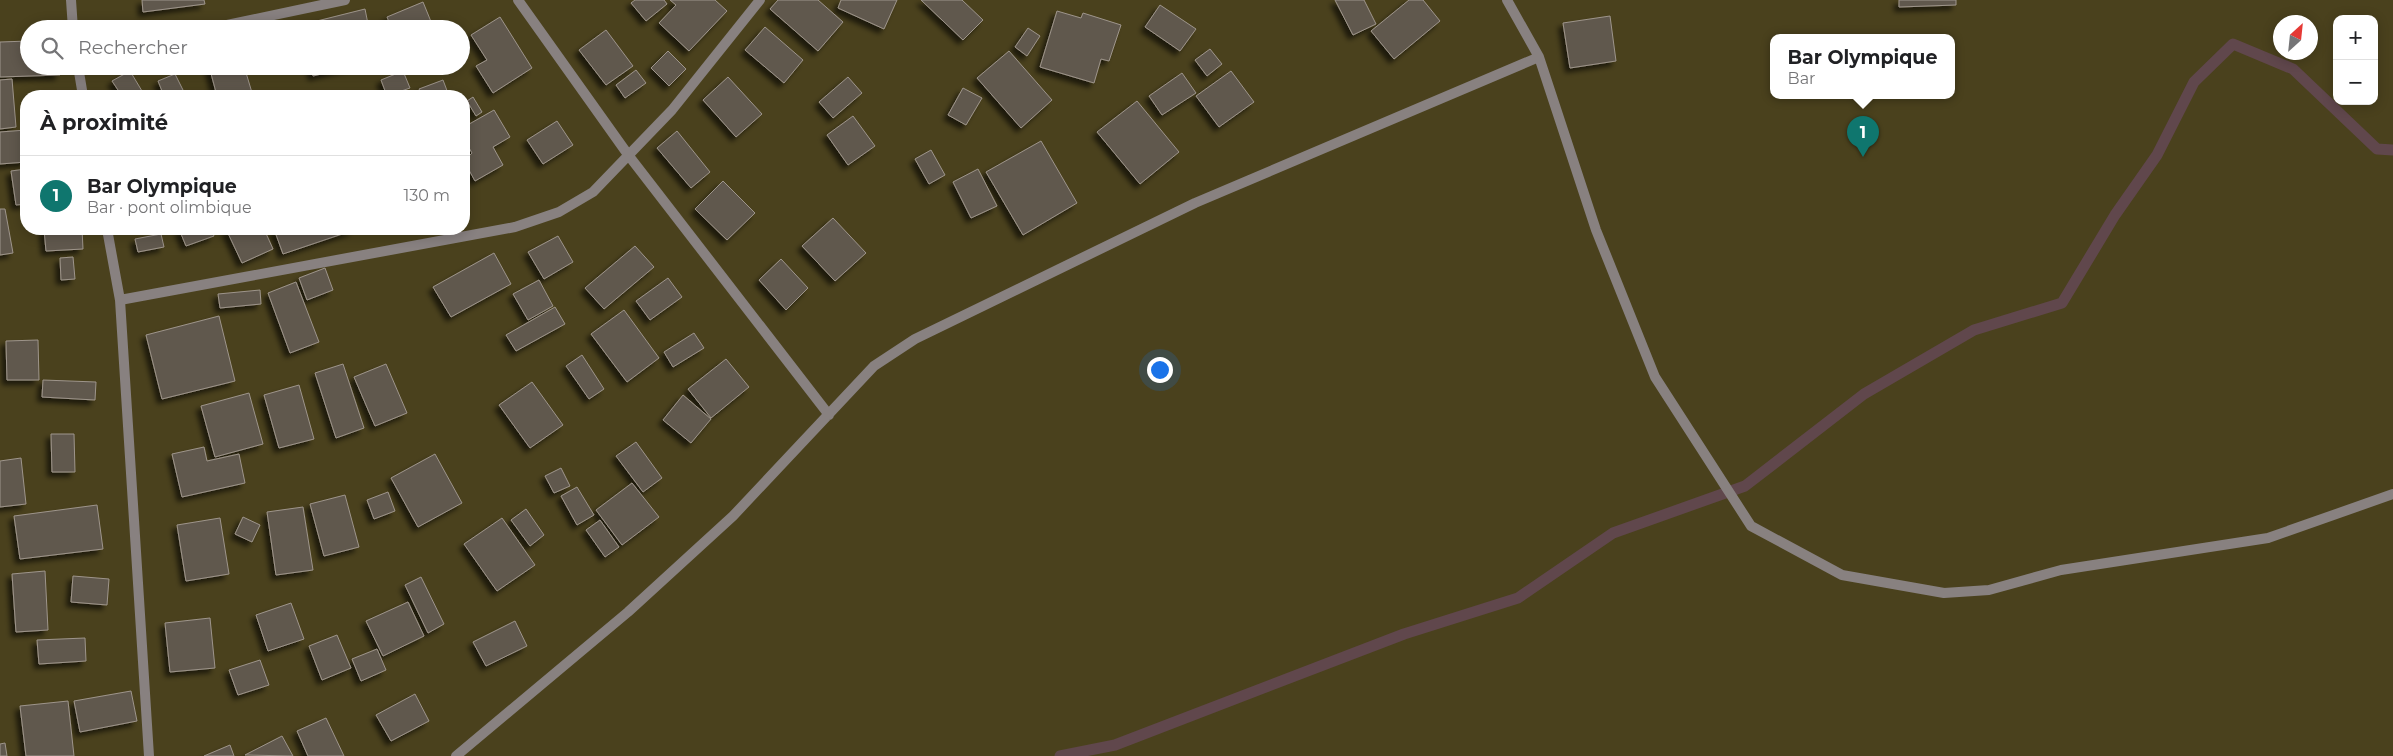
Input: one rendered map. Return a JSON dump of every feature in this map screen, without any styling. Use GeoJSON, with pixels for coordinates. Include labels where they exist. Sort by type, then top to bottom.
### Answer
{"type":"FeatureCollection","features":[{"type":"Feature","properties":{"kind":"street"},"geometry":{"type":"LineString","coordinates":[[71,0],[72,20]]}},
{"type":"Feature","properties":{"kind":"street"},"geometry":{"type":"LineString","coordinates":[[251,20],[345,0]]}},
{"type":"Feature","properties":{"kind":"street"},"geometry":{"type":"LineString","coordinates":[[518,0],[629,156],[829,415]]}},
{"type":"Feature","properties":{"kind":"street"},"geometry":{"type":"LineString","coordinates":[[120,300],[515,227],[559,212],[593,192],[629,156],[672,110],[760,0]]}},
{"type":"Feature","properties":{"kind":"street"},"geometry":{"type":"LineString","coordinates":[[1507,0],[1540,57],[1596,230],[1656,377],[1750,526],[1842,576],[1944,593],[1989,590],[2061,570],[2268,538],[2393,494]]}},
{"type":"Feature","properties":{"kind":"street"},"geometry":{"type":"LineString","coordinates":[[456,756],[635,606],[733,516],[874,366],[915,339],[1195,204],[1540,57]]}},
{"type":"Feature","properties":{"kind":"street"},"geometry":{"type":"LineString","coordinates":[[80,75],[82,90]]}},
{"type":"Feature","properties":{"kind":"street"},"geometry":{"type":"LineString","coordinates":[[108,235],[120,300],[149,756]]}},
{"type":"Feature","properties":{"kind":"shaded area"},"geometry":{"type":"Polygon","coordinates":[[[0,0],[2393,0],[2393,756],[0,756],[0,0]]]}},
{"type":"Feature","properties":{"kind":"building"},"geometry":{"type":"Polygon","coordinates":[[[142,0],[204,0],[205,4],[143,12],[142,0]]]}},
{"type":"Feature","properties":{"kind":"building"},"geometry":{"type":"Polygon","coordinates":[[[635,0],[664,0],[667,4],[646,21],[631,3],[635,0]]]}},
{"type":"Feature","properties":{"kind":"building"},"geometry":{"type":"Polygon","coordinates":[[[670,0],[715,0],[727,11],[689,51],[659,23],[676,5],[670,0]]]}},
{"type":"Feature","properties":{"kind":"building"},"geometry":{"type":"Polygon","coordinates":[[[778,0],[818,0],[843,22],[818,51],[770,9],[778,0]]]}},
{"type":"Feature","properties":{"kind":"building"},"geometry":{"type":"Polygon","coordinates":[[[841,0],[897,0],[884,29],[838,8],[841,0]]]}},
{"type":"Feature","properties":{"kind":"building"},"geometry":{"type":"Polygon","coordinates":[[[921,0],[962,0],[983,20],[963,40],[921,0]]]}},
{"type":"Feature","properties":{"kind":"building"},"geometry":{"type":"Polygon","coordinates":[[[1335,0],[1364,0],[1376,24],[1353,35],[1335,0]]]}},
{"type":"Feature","properties":{"kind":"building"},"geometry":{"type":"Polygon","coordinates":[[[1409,0],[1423,0],[1440,21],[1394,59],[1371,31],[1409,0]]]}},
{"type":"Feature","properties":{"kind":"building"},"geometry":{"type":"Polygon","coordinates":[[[1899,0],[1956,0],[1956,5],[1899,7],[1899,0]]]}},
{"type":"Feature","properties":{"kind":"building"},"geometry":{"type":"Polygon","coordinates":[[[423,2],[430,20],[388,20],[387,17],[423,2]]]}},
{"type":"Feature","properties":{"kind":"building"},"geometry":{"type":"Polygon","coordinates":[[[1160,5],[1196,29],[1180,51],[1145,27],[1160,5]]]}},
{"type":"Feature","properties":{"kind":"building"},"geometry":{"type":"Polygon","coordinates":[[[365,9],[367,20],[321,20],[365,9]]]}},
{"type":"Feature","properties":{"kind":"building"},"geometry":{"type":"Polygon","coordinates":[[[1057,11],[1081,18],[1083,13],[1121,25],[1109,61],[1101,59],[1094,83],[1040,67],[1057,11]]]}},
{"type":"Feature","properties":{"kind":"building"},"geometry":{"type":"Polygon","coordinates":[[[1610,16],[1616,61],[1570,68],[1563,23],[1610,16]]]}},
{"type":"Feature","properties":{"kind":"building"},"geometry":{"type":"Polygon","coordinates":[[[500,17],[532,68],[493,93],[476,66],[487,60],[471,35],[500,17]]]}},
{"type":"Feature","properties":{"kind":"building"},"geometry":{"type":"Polygon","coordinates":[[[765,27],[803,60],[784,83],[745,50],[765,27]]]}},
{"type":"Feature","properties":{"kind":"building"},"geometry":{"type":"Polygon","coordinates":[[[1028,28],[1040,36],[1027,56],[1015,47],[1028,28]]]}},
{"type":"Feature","properties":{"kind":"building"},"geometry":{"type":"Polygon","coordinates":[[[606,30],[633,66],[606,85],[579,50],[606,30]]]}},
{"type":"Feature","properties":{"kind":"building"},"geometry":{"type":"Polygon","coordinates":[[[20,41],[20,75],[60,75],[0,77],[0,42],[20,41]]]}},
{"type":"Feature","properties":{"kind":"building"},"geometry":{"type":"Polygon","coordinates":[[[1210,49],[1222,64],[1207,76],[1195,60],[1210,49]]]}},
{"type":"Feature","properties":{"kind":"building"},"geometry":{"type":"Polygon","coordinates":[[[668,51],[686,69],[669,86],[651,68],[668,51]]]}},
{"type":"Feature","properties":{"kind":"building"},"geometry":{"type":"Polygon","coordinates":[[[1009,51],[1052,100],[1021,128],[977,78],[1009,51]]]}},
{"type":"Feature","properties":{"kind":"building"},"geometry":{"type":"Polygon","coordinates":[[[636,70],[646,83],[625,98],[616,85],[636,70]]]}},
{"type":"Feature","properties":{"kind":"building"},"geometry":{"type":"Polygon","coordinates":[[[1231,71],[1254,102],[1219,127],[1196,96],[1231,71]]]}},
{"type":"Feature","properties":{"kind":"building"},"geometry":{"type":"Polygon","coordinates":[[[1182,73],[1196,93],[1162,115],[1149,96],[1182,73]]]}},
{"type":"Feature","properties":{"kind":"building"},"geometry":{"type":"Polygon","coordinates":[[[123,75],[132,75],[141,90],[118,90],[112,81],[123,75]]]}},
{"type":"Feature","properties":{"kind":"building"},"geometry":{"type":"Polygon","coordinates":[[[176,75],[183,90],[162,90],[158,81],[176,75]]]}},
{"type":"Feature","properties":{"kind":"building"},"geometry":{"type":"Polygon","coordinates":[[[211,75],[247,75],[251,90],[215,90],[211,75]]]}},
{"type":"Feature","properties":{"kind":"building"},"geometry":{"type":"Polygon","coordinates":[[[393,75],[405,75],[410,88],[404,90],[385,90],[381,80],[393,75]]]}},
{"type":"Feature","properties":{"kind":"building"},"geometry":{"type":"Polygon","coordinates":[[[728,77],[762,114],[736,137],[703,100],[728,77]]]}},
{"type":"Feature","properties":{"kind":"building"},"geometry":{"type":"Polygon","coordinates":[[[848,77],[862,93],[833,118],[819,102],[848,77]]]}},
{"type":"Feature","properties":{"kind":"building"},"geometry":{"type":"Polygon","coordinates":[[[12,79],[16,127],[0,129],[0,80],[12,79]]]}},
{"type":"Feature","properties":{"kind":"building"},"geometry":{"type":"Polygon","coordinates":[[[443,80],[447,90],[420,90],[443,80]]]}},
{"type":"Feature","properties":{"kind":"building"},"geometry":{"type":"Polygon","coordinates":[[[963,88],[982,98],[966,125],[948,115],[963,88]]]}},
{"type":"Feature","properties":{"kind":"building"},"geometry":{"type":"Polygon","coordinates":[[[473,97],[482,112],[476,116],[470,106],[470,99],[473,97]]]}},
{"type":"Feature","properties":{"kind":"building"},"geometry":{"type":"Polygon","coordinates":[[[1137,101],[1179,152],[1140,184],[1097,132],[1137,101]]]}},
{"type":"Feature","properties":{"kind":"building"},"geometry":{"type":"Polygon","coordinates":[[[494,110],[510,137],[493,147],[503,165],[475,181],[470,172],[470,155],[472,153],[470,150],[470,124],[494,110]]]}},
{"type":"Feature","properties":{"kind":"building"},"geometry":{"type":"Polygon","coordinates":[[[853,116],[875,146],[848,165],[827,135],[853,116]]]}},
{"type":"Feature","properties":{"kind":"building"},"geometry":{"type":"Polygon","coordinates":[[[557,121],[573,145],[543,164],[527,140],[557,121]]]}},
{"type":"Feature","properties":{"kind":"building"},"geometry":{"type":"Polygon","coordinates":[[[20,130],[20,162],[0,164],[0,132],[20,130]]]}},
{"type":"Feature","properties":{"kind":"building"},"geometry":{"type":"Polygon","coordinates":[[[677,131],[710,172],[691,188],[657,148],[677,131]]]}},
{"type":"Feature","properties":{"kind":"building"},"geometry":{"type":"Polygon","coordinates":[[[1041,141],[1077,203],[1023,235],[986,172],[1041,141]]]}},
{"type":"Feature","properties":{"kind":"building"},"geometry":{"type":"Polygon","coordinates":[[[931,150],[945,175],[929,184],[915,159],[931,150]]]}},
{"type":"Feature","properties":{"kind":"building"},"geometry":{"type":"Polygon","coordinates":[[[978,169],[997,206],[971,218],[953,182],[978,169]]]}},
{"type":"Feature","properties":{"kind":"building"},"geometry":{"type":"Polygon","coordinates":[[[20,170],[20,205],[16,205],[11,171],[20,170]]]}},
{"type":"Feature","properties":{"kind":"building"},"geometry":{"type":"Polygon","coordinates":[[[723,181],[755,213],[727,240],[695,209],[723,181]]]}},
{"type":"Feature","properties":{"kind":"building"},"geometry":{"type":"Polygon","coordinates":[[[0,209],[5,209],[13,253],[0,255],[0,209]]]}},
{"type":"Feature","properties":{"kind":"building"},"geometry":{"type":"Polygon","coordinates":[[[833,218],[866,253],[835,281],[802,246],[833,218]]]}},
{"type":"Feature","properties":{"kind":"building"},"geometry":{"type":"Polygon","coordinates":[[[45,235],[82,235],[83,249],[46,251],[45,235]]]}},
{"type":"Feature","properties":{"kind":"building"},"geometry":{"type":"Polygon","coordinates":[[[161,235],[164,247],[138,252],[135,239],[161,235]]]}},
{"type":"Feature","properties":{"kind":"building"},"geometry":{"type":"Polygon","coordinates":[[[181,235],[214,236],[186,246],[181,235]]]}},
{"type":"Feature","properties":{"kind":"building"},"geometry":{"type":"Polygon","coordinates":[[[229,235],[267,235],[273,249],[242,263],[229,235]]]}},
{"type":"Feature","properties":{"kind":"building"},"geometry":{"type":"Polygon","coordinates":[[[276,235],[339,235],[283,254],[276,235]]]}},
{"type":"Feature","properties":{"kind":"building"},"geometry":{"type":"Polygon","coordinates":[[[558,236],[573,262],[544,279],[528,252],[558,236]]]}},
{"type":"Feature","properties":{"kind":"building"},"geometry":{"type":"Polygon","coordinates":[[[635,246],[654,267],[604,309],[585,288],[635,246]]]}},
{"type":"Feature","properties":{"kind":"building"},"geometry":{"type":"Polygon","coordinates":[[[494,253],[511,284],[451,317],[433,287],[494,253]]]}},
{"type":"Feature","properties":{"kind":"building"},"geometry":{"type":"Polygon","coordinates":[[[73,257],[75,279],[61,280],[60,258],[73,257]]]}},
{"type":"Feature","properties":{"kind":"building"},"geometry":{"type":"Polygon","coordinates":[[[781,259],[808,288],[786,310],[759,280],[781,259]]]}},
{"type":"Feature","properties":{"kind":"building"},"geometry":{"type":"Polygon","coordinates":[[[325,268],[333,290],[307,300],[299,278],[325,268]]]}},
{"type":"Feature","properties":{"kind":"building"},"geometry":{"type":"Polygon","coordinates":[[[668,278],[682,297],[650,320],[636,301],[668,278]]]}},
{"type":"Feature","properties":{"kind":"building"},"geometry":{"type":"Polygon","coordinates":[[[539,280],[553,306],[528,320],[513,294],[539,280]]]}},
{"type":"Feature","properties":{"kind":"building"},"geometry":{"type":"Polygon","coordinates":[[[296,282],[319,342],[290,353],[268,293],[296,282]]]}},
{"type":"Feature","properties":{"kind":"building"},"geometry":{"type":"Polygon","coordinates":[[[260,290],[261,304],[220,308],[218,294],[260,290]]]}},
{"type":"Feature","properties":{"kind":"building"},"geometry":{"type":"Polygon","coordinates":[[[555,307],[565,324],[516,351],[506,335],[555,307]]]}},
{"type":"Feature","properties":{"kind":"building"},"geometry":{"type":"Polygon","coordinates":[[[624,310],[659,358],[627,382],[591,334],[624,310]]]}},
{"type":"Feature","properties":{"kind":"building"},"geometry":{"type":"Polygon","coordinates":[[[219,316],[235,381],[162,399],[146,335],[219,316]]]}},
{"type":"Feature","properties":{"kind":"building"},"geometry":{"type":"Polygon","coordinates":[[[694,333],[704,348],[673,367],[664,352],[694,333]]]}},
{"type":"Feature","properties":{"kind":"building"},"geometry":{"type":"Polygon","coordinates":[[[38,340],[39,380],[7,380],[6,341],[38,340]]]}},
{"type":"Feature","properties":{"kind":"building"},"geometry":{"type":"Polygon","coordinates":[[[582,355],[604,389],[589,399],[566,366],[582,355]]]}},
{"type":"Feature","properties":{"kind":"building"},"geometry":{"type":"Polygon","coordinates":[[[726,359],[749,387],[711,418],[688,389],[726,359]]]}},
{"type":"Feature","properties":{"kind":"building"},"geometry":{"type":"Polygon","coordinates":[[[343,364],[364,428],[336,438],[315,373],[343,364]]]}},
{"type":"Feature","properties":{"kind":"building"},"geometry":{"type":"Polygon","coordinates":[[[386,364],[407,413],[375,426],[354,377],[386,364]]]}},
{"type":"Feature","properties":{"kind":"building"},"geometry":{"type":"Polygon","coordinates":[[[43,380],[96,382],[95,400],[42,397],[43,380]]]}},
{"type":"Feature","properties":{"kind":"building"},"geometry":{"type":"Polygon","coordinates":[[[532,382],[563,425],[530,448],[499,405],[532,382]]]}},
{"type":"Feature","properties":{"kind":"building"},"geometry":{"type":"Polygon","coordinates":[[[299,385],[314,439],[279,448],[264,395],[299,385]]]}},
{"type":"Feature","properties":{"kind":"building"},"geometry":{"type":"Polygon","coordinates":[[[249,393],[263,444],[215,457],[201,406],[249,393]]]}},
{"type":"Feature","properties":{"kind":"building"},"geometry":{"type":"Polygon","coordinates":[[[683,395],[711,419],[691,443],[663,420],[683,395]]]}},
{"type":"Feature","properties":{"kind":"building"},"geometry":{"type":"Polygon","coordinates":[[[51,434],[74,434],[75,472],[52,472],[51,434]]]}},
{"type":"Feature","properties":{"kind":"building"},"geometry":{"type":"Polygon","coordinates":[[[636,442],[662,478],[643,492],[616,456],[636,442]]]}},
{"type":"Feature","properties":{"kind":"building"},"geometry":{"type":"Polygon","coordinates":[[[204,447],[207,461],[239,454],[245,483],[182,497],[172,454],[204,447]]]}},
{"type":"Feature","properties":{"kind":"building"},"geometry":{"type":"Polygon","coordinates":[[[435,454],[462,503],[418,527],[391,478],[435,454]]]}},
{"type":"Feature","properties":{"kind":"building"},"geometry":{"type":"Polygon","coordinates":[[[21,458],[26,504],[0,507],[0,461],[21,458]]]}},
{"type":"Feature","properties":{"kind":"building"},"geometry":{"type":"Polygon","coordinates":[[[561,468],[570,486],[554,493],[545,476],[561,468]]]}},
{"type":"Feature","properties":{"kind":"building"},"geometry":{"type":"Polygon","coordinates":[[[632,483],[659,517],[622,545],[596,510],[632,483]]]}},
{"type":"Feature","properties":{"kind":"building"},"geometry":{"type":"Polygon","coordinates":[[[577,487],[594,515],[577,525],[561,496],[577,487]]]}},
{"type":"Feature","properties":{"kind":"building"},"geometry":{"type":"Polygon","coordinates":[[[388,492],[395,511],[374,519],[367,500],[388,492]]]}},
{"type":"Feature","properties":{"kind":"building"},"geometry":{"type":"Polygon","coordinates":[[[345,495],[359,547],[324,556],[310,504],[345,495]]]}},
{"type":"Feature","properties":{"kind":"building"},"geometry":{"type":"Polygon","coordinates":[[[97,505],[103,549],[20,559],[14,516],[97,505]]]}},
{"type":"Feature","properties":{"kind":"building"},"geometry":{"type":"Polygon","coordinates":[[[303,507],[313,570],[276,575],[267,512],[303,507]]]}},
{"type":"Feature","properties":{"kind":"building"},"geometry":{"type":"Polygon","coordinates":[[[526,509],[544,535],[530,546],[511,520],[526,509]]]}},
{"type":"Feature","properties":{"kind":"building"},"geometry":{"type":"Polygon","coordinates":[[[243,517],[260,525],[252,542],[235,534],[243,517]]]}},
{"type":"Feature","properties":{"kind":"building"},"geometry":{"type":"Polygon","coordinates":[[[220,518],[229,574],[186,581],[177,525],[220,518]]]}},
{"type":"Feature","properties":{"kind":"building"},"geometry":{"type":"Polygon","coordinates":[[[502,518],[535,565],[497,591],[464,544],[502,518]]]}},
{"type":"Feature","properties":{"kind":"building"},"geometry":{"type":"Polygon","coordinates":[[[600,520],[619,547],[605,557],[586,530],[600,520]]]}},
{"type":"Feature","properties":{"kind":"building"},"geometry":{"type":"Polygon","coordinates":[[[45,571],[48,630],[16,632],[12,574],[45,571]]]}},
{"type":"Feature","properties":{"kind":"building"},"geometry":{"type":"Polygon","coordinates":[[[73,576],[109,579],[107,605],[71,602],[73,576]]]}},
{"type":"Feature","properties":{"kind":"building"},"geometry":{"type":"Polygon","coordinates":[[[421,577],[444,624],[428,633],[405,585],[421,577]]]}},
{"type":"Feature","properties":{"kind":"building"},"geometry":{"type":"Polygon","coordinates":[[[408,602],[424,636],[383,656],[366,621],[408,602]]]}},
{"type":"Feature","properties":{"kind":"building"},"geometry":{"type":"Polygon","coordinates":[[[291,603],[304,639],[268,651],[256,615],[291,603]]]}},
{"type":"Feature","properties":{"kind":"building"},"geometry":{"type":"Polygon","coordinates":[[[210,618],[215,668],[170,672],[165,623],[210,618]]]}},
{"type":"Feature","properties":{"kind":"building"},"geometry":{"type":"Polygon","coordinates":[[[515,621],[527,646],[486,666],[473,642],[515,621]]]}},
{"type":"Feature","properties":{"kind":"building"},"geometry":{"type":"Polygon","coordinates":[[[337,635],[351,668],[322,680],[309,646],[337,635]]]}},
{"type":"Feature","properties":{"kind":"building"},"geometry":{"type":"Polygon","coordinates":[[[85,638],[86,661],[39,664],[37,640],[85,638]]]}},
{"type":"Feature","properties":{"kind":"building"},"geometry":{"type":"Polygon","coordinates":[[[377,649],[386,670],[361,681],[352,659],[377,649]]]}},
{"type":"Feature","properties":{"kind":"building"},"geometry":{"type":"Polygon","coordinates":[[[260,660],[269,685],[238,695],[229,670],[260,660]]]}},
{"type":"Feature","properties":{"kind":"building"},"geometry":{"type":"Polygon","coordinates":[[[131,691],[137,721],[80,732],[74,701],[131,691]]]}},
{"type":"Feature","properties":{"kind":"building"},"geometry":{"type":"Polygon","coordinates":[[[415,694],[429,721],[391,741],[376,715],[415,694]]]}},
{"type":"Feature","properties":{"kind":"building"},"geometry":{"type":"Polygon","coordinates":[[[68,701],[74,756],[26,756],[20,706],[68,701]]]}},
{"type":"Feature","properties":{"kind":"building"},"geometry":{"type":"Polygon","coordinates":[[[326,718],[344,756],[308,756],[297,731],[326,718]]]}},
{"type":"Feature","properties":{"kind":"building"},"geometry":{"type":"Polygon","coordinates":[[[282,736],[293,756],[245,755],[282,736]]]}},
{"type":"Feature","properties":{"kind":"building"},"geometry":{"type":"Polygon","coordinates":[[[5,743],[7,756],[0,756],[0,744],[5,743]]]}},
{"type":"Feature","properties":{"kind":"building"},"geometry":{"type":"Polygon","coordinates":[[[230,745],[234,756],[204,756],[230,745]]]}},
{"type":"Feature","properties":{"kind":"waterway"},"geometry":{"type":"LineString","coordinates":[[1060,756],[1115,745],[1404,634],[1518,598],[1613,533],[1745,486],[1864,394],[1974,330],[2062,303],[2115,215],[2157,155],[2194,82],[2233,44],[2293,69],[2377,149],[2393,150]]}},
{"type":"Feature","properties":{"kind":"place","name":"Bar Olympique"},"geometry":{"type":"Point","coordinates":[1863,157]}}]}
